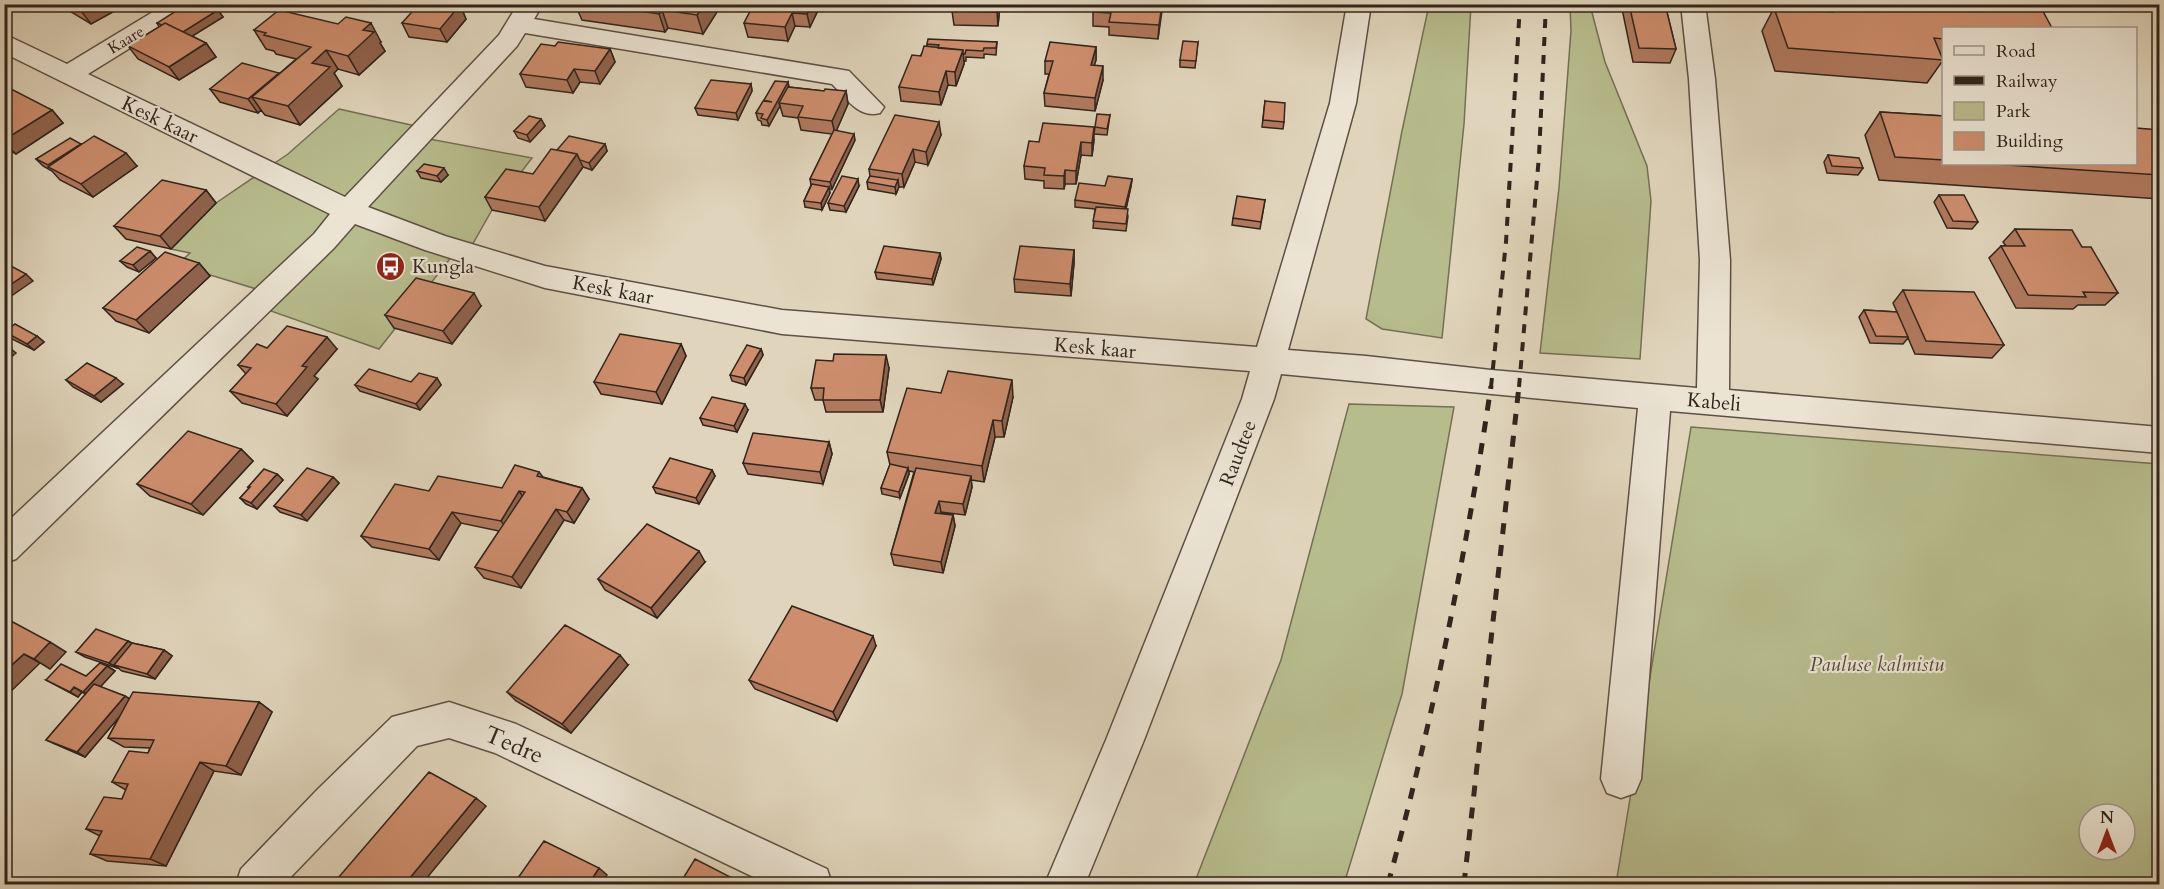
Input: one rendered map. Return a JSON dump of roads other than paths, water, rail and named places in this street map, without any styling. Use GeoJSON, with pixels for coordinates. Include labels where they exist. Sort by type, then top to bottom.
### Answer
{"type":"FeatureCollection","features":[{"type":"Feature","properties":{"kind":"street","name":"Kaare"},"geometry":{"type":"LineString","coordinates":[[68,75],[184,4]]}},
{"type":"Feature","properties":{"kind":"street","name":"Raudtee"},"geometry":{"type":"LineString","coordinates":[[1065,885],[1125,740],[1258,399],[1343,103],[1359,4]]}},
{"type":"Feature","properties":{"kind":"street"},"geometry":{"type":"LineString","coordinates":[[1693,4],[1702,79],[1715,260],[1713,403]]}},
{"type":"Feature","properties":{"kind":"street"},"geometry":{"type":"LineString","coordinates":[[4,548],[324,241],[349,211],[508,40],[524,14],[840,77],[871,107]]}},
{"type":"Feature","properties":{"kind":"street","name":"Kesk kaar"},"geometry":{"type":"LineString","coordinates":[[6,45],[349,211],[435,243],[545,277],[782,322],[1268,361]]}},
{"type":"Feature","properties":{"kind":"street","name":"Kabeli"},"geometry":{"type":"LineString","coordinates":[[1268,361],[1366,368],[1491,383],[1713,403],[2160,440]]}},
{"type":"Feature","properties":{"kind":"street"},"geometry":{"type":"LineString","coordinates":[[1621,779],[1655,397]]}},
{"type":"Feature","properties":{"kind":"street","name":"Tedre"},"geometry":{"type":"LineString","coordinates":[[256,885],[331,804],[406,730],[449,720],[502,737],[812,885]]}},
{"type":"Feature","properties":{"kind":"railway"},"geometry":{"type":"LineString","coordinates":[[1491,387],[1506,242],[1520,4]]}},
{"type":"Feature","properties":{"kind":"railway"},"geometry":{"type":"LineString","coordinates":[[1519,387],[1539,156],[1546,4]]}},
{"type":"Feature","properties":{"kind":"railway"},"geometry":{"type":"LineString","coordinates":[[1388,884],[1434,699],[1471,512],[1491,386]]}},
{"type":"Feature","properties":{"kind":"railway"},"geometry":{"type":"LineString","coordinates":[[1464,884],[1519,386]]}},
{"type":"Feature","properties":{"kind":"place","name":"Kungla"},"geometry":{"type":"Point","coordinates":[391,266]}},
{"type":"Feature","properties":{"kind":"park label","name":"Pauluse kalmistu"},"geometry":{"type":"Point","coordinates":[1877,664]}}]}
